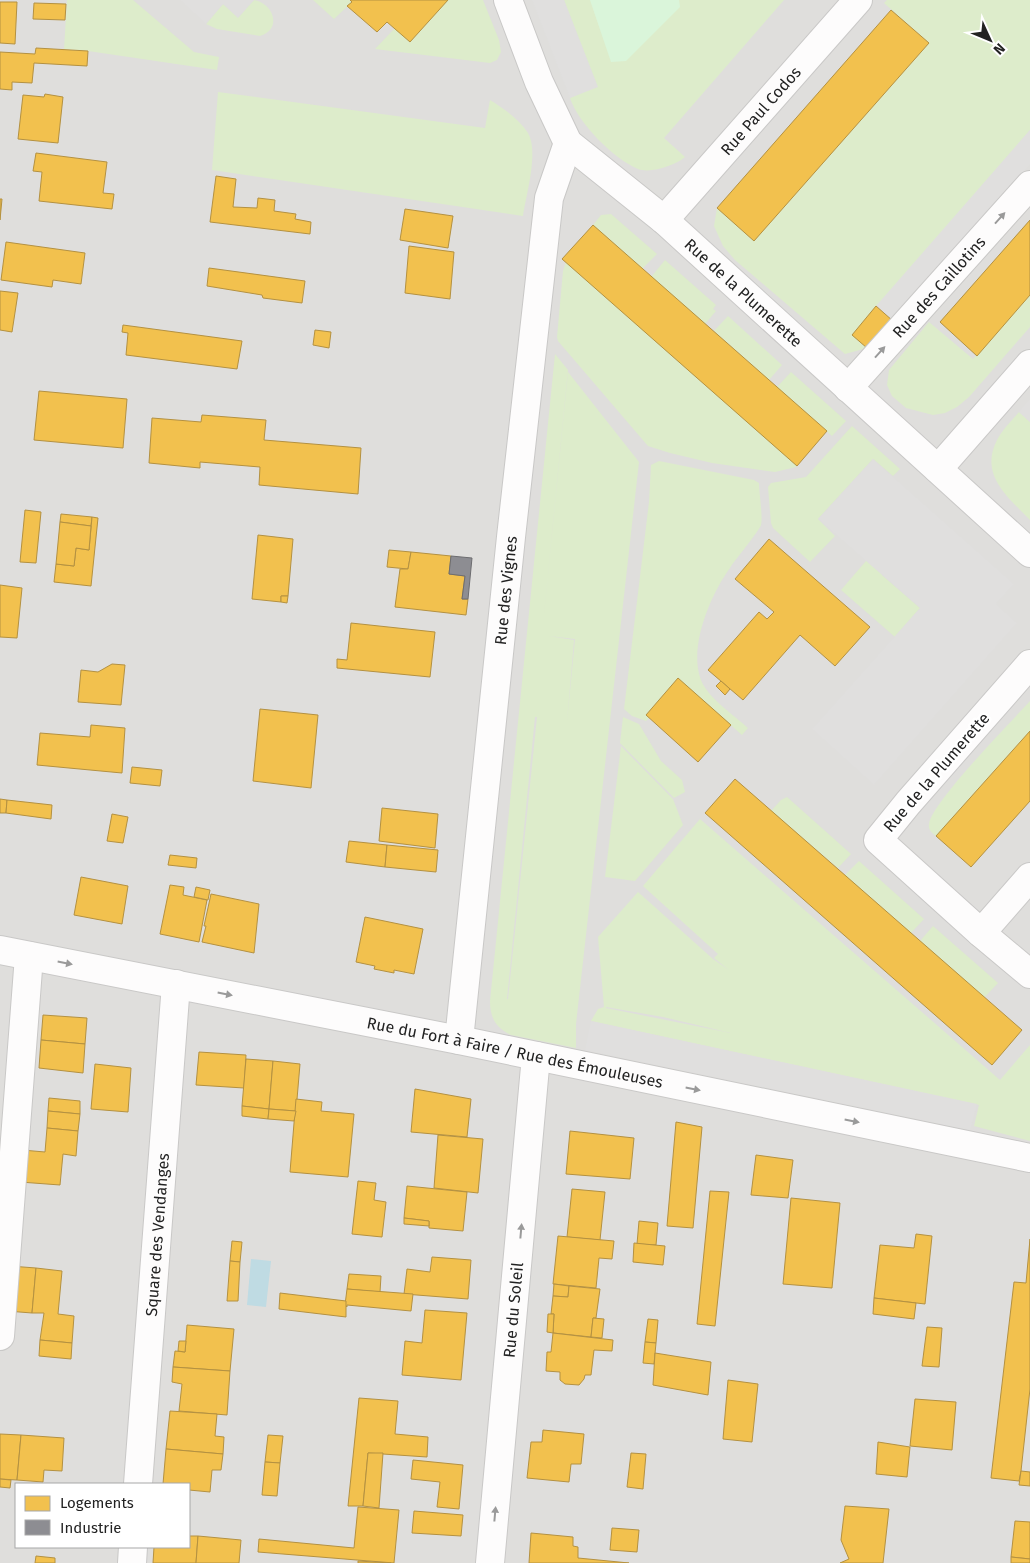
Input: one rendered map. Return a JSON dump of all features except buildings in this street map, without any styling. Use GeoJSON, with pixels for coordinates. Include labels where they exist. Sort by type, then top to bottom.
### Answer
{"type":"FeatureCollection","features":[{"type":"Feature","properties":{"kind":"street","name":"Rue de la Plumerette"},"geometry":{"type":"LineString","coordinates":[[508,0],[539,82],[568,143],[664,220],[1030,553]]}},
{"type":"Feature","properties":{"kind":"street","name":"Rue Paul Codos"},"geometry":{"type":"LineString","coordinates":[[664,220],[858,0]]}},
{"type":"Feature","properties":{"kind":"street","name":"Rue des Vignes"},"geometry":{"type":"LineString","coordinates":[[459,1040],[510,547],[549,198],[568,143]]}},
{"type":"Feature","properties":{"kind":"street","name":"Rue des Caillotins"},"geometry":{"type":"LineString","coordinates":[[848,388],[1030,185]]}},
{"type":"Feature","properties":{"kind":"street"},"geometry":{"type":"LineString","coordinates":[[938,469],[1030,364]]}},
{"type":"Feature","properties":{"kind":"street","name":"Rue de la Plumerette"},"geometry":{"type":"LineString","coordinates":[[1030,664],[878,840],[981,933],[1030,974]]}},
{"type":"Feature","properties":{"kind":"street"},"geometry":{"type":"LineString","coordinates":[[981,933],[1030,877]]}},
{"type":"Feature","properties":{"kind":"street","name":"Rue du Fort à Faire / Rue des Émouleuses"},"geometry":{"type":"LineString","coordinates":[[0,950],[459,1040],[1030,1158]]}},
{"type":"Feature","properties":{"kind":"street"},"geometry":{"type":"LineString","coordinates":[[0,1336],[28,956]]}},
{"type":"Feature","properties":{"kind":"street","name":"Square des Vendanges"},"geometry":{"type":"LineString","coordinates":[[138,1483],[176,984]]}},
{"type":"Feature","properties":{"kind":"street","name":"Rue du Soleil"},"geometry":{"type":"LineString","coordinates":[[490,1563],[536,1056]]}},
{"type":"Feature","properties":{"kind":"street"},"geometry":{"type":"LineString","coordinates":[[132,1563],[134,1548]]}},
{"type":"Feature","properties":{"kind":"shaded area"},"geometry":{"type":"Polygon","coordinates":[[[0,0],[1030,0],[1030,1563],[0,1563],[0,0]]]}},
{"type":"Feature","properties":{"kind":"shaded area"},"geometry":{"type":"Polygon","coordinates":[[[180,0],[254,0],[238,18],[223,4],[206,24],[180,0]]]}},
{"type":"Feature","properties":{"kind":"shaded area"},"geometry":{"type":"Polygon","coordinates":[[[532,0],[564,0],[598,87],[570,98],[532,0]]]}},
{"type":"Feature","properties":{"kind":"shaded area"},"geometry":{"type":"Polygon","coordinates":[[[1030,130],[1030,164],[893,321],[876,306],[1030,130]]]}},
{"type":"Feature","properties":{"kind":"shaded area"},"geometry":{"type":"Polygon","coordinates":[[[1030,399],[1030,422],[1019,412],[1030,399]]]}},
{"type":"Feature","properties":{"kind":"shaded area"},"geometry":{"type":"Polygon","coordinates":[[[873,459],[1014,584],[996,604],[1017,623],[874,785],[812,729],[920,608],[818,519],[873,459]]]}},
{"type":"Feature","properties":{"kind":"shaded area"},"geometry":{"type":"Polygon","coordinates":[[[591,1021],[977,1104],[970,1130],[585,1050],[591,1021]]]}},
{"type":"Feature","properties":{"kind":"green space"},"geometry":{"type":"Polygon","coordinates":[[[67,0],[133,0],[194,52],[219,57],[217,70],[64,49],[67,0]]]}},
{"type":"Feature","properties":{"kind":"green space"},"geometry":{"type":"Polygon","coordinates":[[[254,0],[266,6],[273,16],[271,28],[267,33],[260,36],[217,29],[206,24],[223,4],[238,17],[254,0]]]}},
{"type":"Feature","properties":{"kind":"green space"},"geometry":{"type":"Polygon","coordinates":[[[313,0],[350,0],[352,2],[334,19],[313,0]]]}},
{"type":"Feature","properties":{"kind":"green space"},"geometry":{"type":"Polygon","coordinates":[[[448,0],[483,0],[499,40],[501,52],[497,60],[490,63],[375,49],[395,28],[410,42],[448,0]]]}},
{"type":"Feature","properties":{"kind":"green space"},"geometry":{"type":"Polygon","coordinates":[[[564,0],[784,0],[664,138],[685,157],[670,166],[656,170],[643,170],[629,164],[608,149],[589,129],[574,108],[570,98],[597,86],[564,0]]]}},
{"type":"Feature","properties":{"kind":"green space"},"geometry":{"type":"Polygon","coordinates":[[[590,0],[679,0],[680,7],[626,61],[611,62],[590,0]]]}},
{"type":"Feature","properties":{"kind":"green space"},"geometry":{"type":"Polygon","coordinates":[[[887,0],[1030,0],[1030,130],[853,335],[867,348],[845,354],[735,260],[723,246],[714,226],[717,208],[754,241],[929,43],[884,3],[887,0]]]}},
{"type":"Feature","properties":{"kind":"green space"},"geometry":{"type":"Polygon","coordinates":[[[218,92],[485,128],[490,100],[520,123],[528,133],[531,141],[532,162],[523,216],[212,170],[218,92]]]}},
{"type":"Feature","properties":{"kind":"green space"},"geometry":{"type":"Polygon","coordinates":[[[611,214],[657,254],[642,269],[593,225],[601,215],[611,214]]]}},
{"type":"Feature","properties":{"kind":"green space"},"geometry":{"type":"Polygon","coordinates":[[[665,260],[716,305],[713,309],[716,311],[705,324],[651,277],[665,260]]]}},
{"type":"Feature","properties":{"kind":"green space"},"geometry":{"type":"Polygon","coordinates":[[[566,262],[797,465],[796,467],[775,472],[712,463],[648,446],[558,341],[563,271],[566,262]]]}},
{"type":"Feature","properties":{"kind":"green space"},"geometry":{"type":"Polygon","coordinates":[[[1030,295],[1030,327],[969,397],[957,407],[945,413],[933,415],[906,408],[892,396],[887,385],[889,370],[929,322],[973,359],[1030,295]]]}},
{"type":"Feature","properties":{"kind":"green space"},"geometry":{"type":"Polygon","coordinates":[[[728,316],[782,365],[769,380],[714,331],[728,316]]]}},
{"type":"Feature","properties":{"kind":"green space"},"geometry":{"type":"Polygon","coordinates":[[[555,354],[568,370],[542,635],[568,372],[639,462],[576,1024],[576,1048],[511,1035],[501,1029],[495,1022],[491,1012],[490,1001],[555,354]],[[549,636],[574,640],[567,722],[575,639],[549,636]],[[535,717],[507,999],[537,717],[535,717]]]}},
{"type":"Feature","properties":{"kind":"green space"},"geometry":{"type":"Polygon","coordinates":[[[791,372],[846,421],[832,436],[777,387],[791,372]]]}},
{"type":"Feature","properties":{"kind":"green space"},"geometry":{"type":"Polygon","coordinates":[[[1019,412],[1030,422],[1030,520],[1005,494],[994,475],[991,464],[992,453],[997,440],[1019,412]]]}},
{"type":"Feature","properties":{"kind":"green space"},"geometry":{"type":"Polygon","coordinates":[[[852,426],[900,469],[893,476],[873,459],[818,519],[835,536],[810,562],[773,528],[768,487],[771,483],[806,477],[852,426]]]}},
{"type":"Feature","properties":{"kind":"green space"},"geometry":{"type":"Polygon","coordinates":[[[659,461],[754,480],[759,483],[761,525],[730,568],[715,593],[702,625],[697,658],[699,673],[708,692],[748,728],[742,735],[678,679],[646,715],[649,718],[646,721],[632,716],[624,709],[649,502],[651,465],[659,461]]]}},
{"type":"Feature","properties":{"kind":"green space"},"geometry":{"type":"Polygon","coordinates":[[[874,555],[882,575],[920,608],[895,637],[841,590],[866,561],[874,555]]]}},
{"type":"Feature","properties":{"kind":"green space"},"geometry":{"type":"Polygon","coordinates":[[[1030,701],[1030,731],[936,836],[930,830],[929,824],[933,813],[943,798],[1030,701]]]}},
{"type":"Feature","properties":{"kind":"green space"},"geometry":{"type":"Polygon","coordinates":[[[623,717],[639,724],[661,761],[682,780],[685,792],[674,798],[620,743],[623,717]]]}},
{"type":"Feature","properties":{"kind":"green space"},"geometry":{"type":"Polygon","coordinates":[[[621,746],[673,799],[683,825],[635,881],[605,877],[621,746]]]}},
{"type":"Feature","properties":{"kind":"green space"},"geometry":{"type":"Polygon","coordinates":[[[787,797],[851,854],[838,868],[771,811],[781,800],[787,797]]]}},
{"type":"Feature","properties":{"kind":"green space"},"geometry":{"type":"Polygon","coordinates":[[[700,819],[1000,1080],[1030,1045],[1030,1141],[974,1126],[979,1105],[591,1021],[598,1009],[604,1007],[598,937],[638,892],[713,959],[729,970],[714,958],[718,954],[643,886],[700,819]],[[606,1007],[731,1033],[663,1017],[606,1007]]]}},
{"type":"Feature","properties":{"kind":"green space"},"geometry":{"type":"Polygon","coordinates":[[[859,861],[924,919],[911,933],[845,875],[859,861]]]}},
{"type":"Feature","properties":{"kind":"green space"},"geometry":{"type":"Polygon","coordinates":[[[933,926],[998,983],[984,998],[920,941],[933,926]]]}},
{"type":"Feature","properties":{"kind":"water"},"geometry":{"type":"Polygon","coordinates":[[[251,1259],[271,1261],[266,1307],[247,1305],[251,1259]]]}}]}
